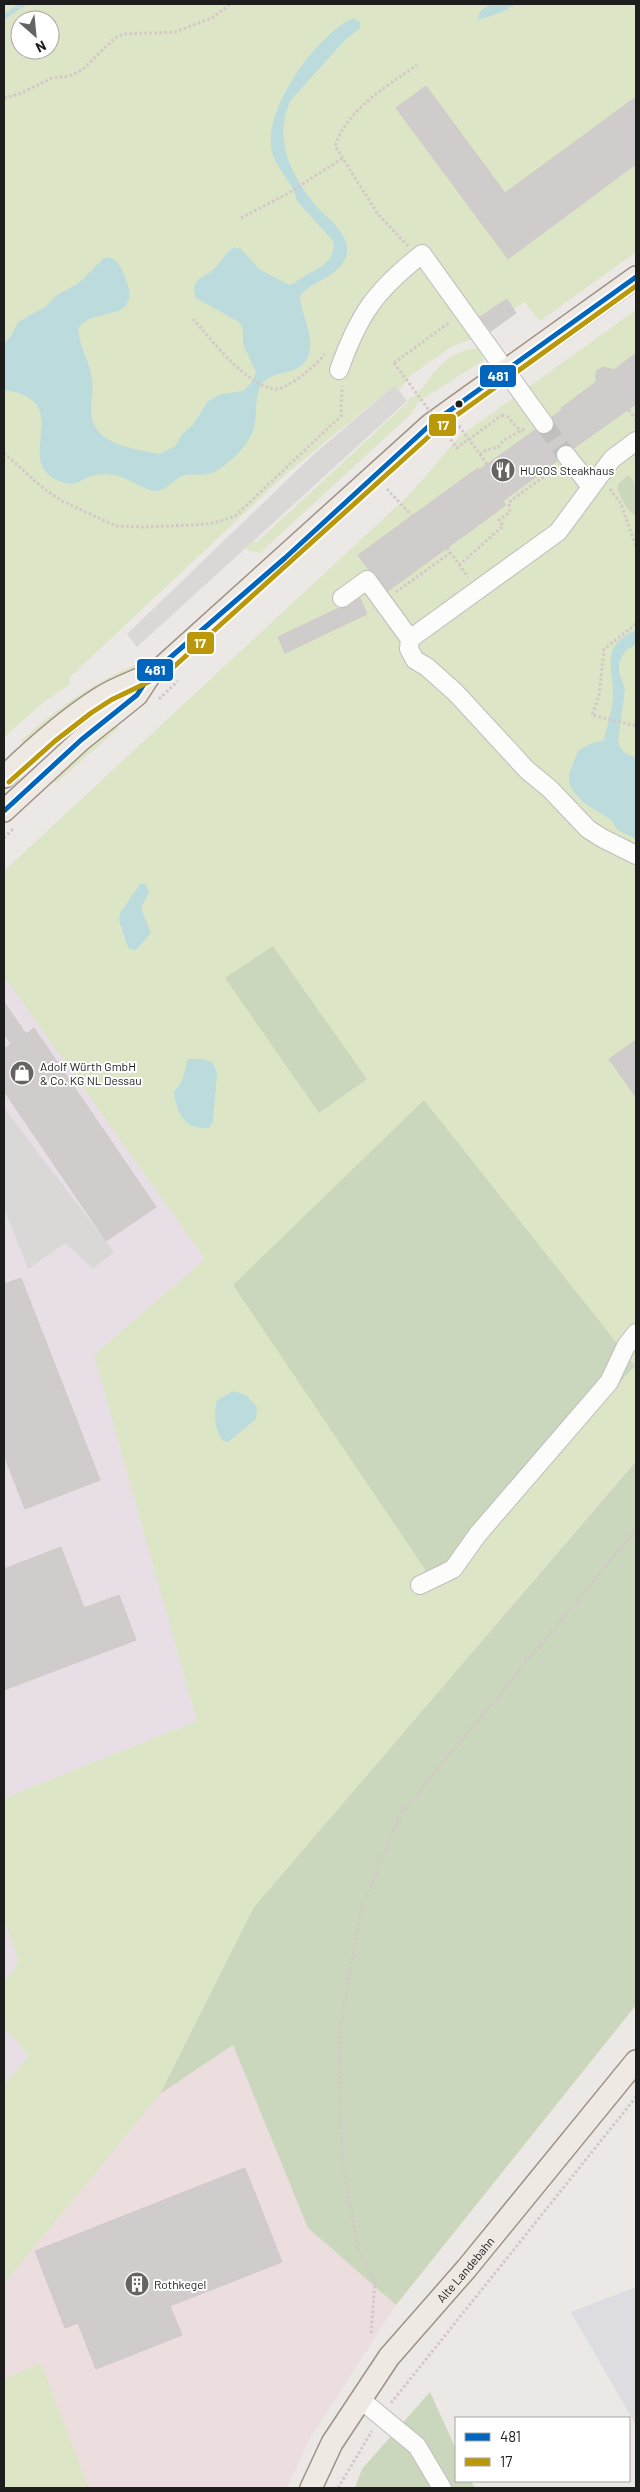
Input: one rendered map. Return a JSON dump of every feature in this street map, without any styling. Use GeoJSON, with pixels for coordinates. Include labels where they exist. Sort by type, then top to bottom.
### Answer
{"type":"FeatureCollection","features":[{"type":"Feature","properties":{"kind":"main road"},"geometry":{"type":"LineString","coordinates":[[4,777],[40,743],[101,697],[150,675],[284,558],[406,444],[505,370],[636,277]]}},
{"type":"Feature","properties":{"kind":"main road"},"geometry":{"type":"LineString","coordinates":[[7,801],[137,696],[150,675]]}},
{"type":"Feature","properties":{"kind":"main road","name":"Alte Landebahn"},"geometry":{"type":"LineString","coordinates":[[311,2488],[332,2443],[389,2357],[467,2268],[636,2061]]}},
{"type":"Feature","properties":{"kind":"lane"},"geometry":{"type":"LineString","coordinates":[[339,370],[348,345],[370,303],[391,278],[422,254],[541,421]]}},
{"type":"Feature","properties":{"kind":"lane"},"geometry":{"type":"LineString","coordinates":[[410,639],[558,532],[612,459],[636,441]]}},
{"type":"Feature","properties":{"kind":"lane"},"geometry":{"type":"LineString","coordinates":[[567,457],[595,481]]}},
{"type":"Feature","properties":{"kind":"lane"},"geometry":{"type":"LineString","coordinates":[[342,598],[367,580],[410,639],[409,649],[416,660],[456,693],[527,770],[550,789],[588,829],[636,855]]}},
{"type":"Feature","properties":{"kind":"lane"},"geometry":{"type":"LineString","coordinates":[[420,1585],[454,1569],[478,1534],[609,1382],[626,1346],[636,1333]]}},
{"type":"Feature","properties":{"kind":"lane"},"geometry":{"type":"LineString","coordinates":[[360,2399],[417,2446],[442,2488]]}},
{"type":"Feature","properties":{"kind":"path"},"geometry":{"type":"LineString","coordinates":[[4,98],[19,94],[52,78],[69,76],[82,70],[114,38],[123,34],[175,32],[212,18],[230,4]]}},
{"type":"Feature","properties":{"kind":"path"},"geometry":{"type":"LineString","coordinates":[[417,65],[376,94],[354,113],[341,130],[335,146],[377,213],[410,247],[422,254]]}},
{"type":"Feature","properties":{"kind":"path"},"geometry":{"type":"LineString","coordinates":[[241,218],[287,194],[343,158]]}},
{"type":"Feature","properties":{"kind":"path"},"geometry":{"type":"LineString","coordinates":[[194,319],[228,358],[251,378],[266,387],[276,389],[287,387],[327,352]]}},
{"type":"Feature","properties":{"kind":"path"},"geometry":{"type":"LineString","coordinates":[[439,330],[394,363],[457,448],[502,415],[508,417],[521,432]]}},
{"type":"Feature","properties":{"kind":"path"},"geometry":{"type":"LineString","coordinates":[[4,453],[43,488],[62,501],[116,526],[142,527],[214,523],[235,516],[341,416],[342,391],[339,370]]}},
{"type":"Feature","properties":{"kind":"path"},"geometry":{"type":"LineString","coordinates":[[629,410],[636,420]]}},
{"type":"Feature","properties":{"kind":"path"},"geometry":{"type":"LineString","coordinates":[[448,412],[487,464]]}},
{"type":"Feature","properties":{"kind":"path"},"geometry":{"type":"LineString","coordinates":[[480,455],[486,450],[498,447],[504,440],[541,421]]}},
{"type":"Feature","properties":{"kind":"path"},"geometry":{"type":"LineString","coordinates":[[459,565],[504,526],[499,520],[510,512],[509,502],[567,457]]}},
{"type":"Feature","properties":{"kind":"path"},"geometry":{"type":"LineString","coordinates":[[374,474],[412,516]]}},
{"type":"Feature","properties":{"kind":"path"},"geometry":{"type":"LineString","coordinates":[[595,481],[621,504],[636,547]]}},
{"type":"Feature","properties":{"kind":"path"},"geometry":{"type":"LineString","coordinates":[[447,548],[477,590]]}},
{"type":"Feature","properties":{"kind":"path"},"geometry":{"type":"LineString","coordinates":[[383,602],[450,553]]}},
{"type":"Feature","properties":{"kind":"path"},"geometry":{"type":"LineString","coordinates":[[636,624],[604,649],[599,696],[592,715],[636,726]]}},
{"type":"Feature","properties":{"kind":"path"},"geometry":{"type":"LineString","coordinates":[[371,2333],[375,2281],[358,2249],[342,2160],[339,2040],[361,1910],[401,1813],[636,1530]]}},
{"type":"Feature","properties":{"kind":"path"},"geometry":{"type":"LineString","coordinates":[[338,2488],[380,2417],[426,2357],[636,2097]]}},
{"type":"Feature","properties":{"kind":"shaded area"},"geometry":{"type":"Polygon","coordinates":[[[395,385],[407,401],[137,647],[127,634],[313,455],[395,385]]]}},
{"type":"Feature","properties":{"kind":"shaded area"},"geometry":{"type":"Polygon","coordinates":[[[4,976],[205,1259],[94,1355],[197,1721],[4,1798],[4,976]]]}},
{"type":"Feature","properties":{"kind":"shaded area"},"geometry":{"type":"Polygon","coordinates":[[[4,1108],[114,1252],[93,1269],[66,1243],[28,1269],[4,1208],[4,1108]]]}},
{"type":"Feature","properties":{"kind":"shaded area"},"geometry":{"type":"Polygon","coordinates":[[[4,1920],[19,1961],[4,1983],[4,1920]]]}},
{"type":"Feature","properties":{"kind":"shaded area"},"geometry":{"type":"Polygon","coordinates":[[[4,2027],[29,2057],[4,2085],[4,2027]]]}},
{"type":"Feature","properties":{"kind":"shaded area"},"geometry":{"type":"Polygon","coordinates":[[[233,2045],[308,2228],[396,2305],[309,2440],[287,2488],[89,2488],[41,2363],[4,2379],[4,2284],[160,2094],[233,2045]]]}},
{"type":"Feature","properties":{"kind":"shaded area"},"geometry":{"type":"Polygon","coordinates":[[[636,2287],[636,2425],[571,2312],[636,2287]]]}},
{"type":"Feature","properties":{"kind":"green space"},"geometry":{"type":"Polygon","coordinates":[[[8,4],[636,4],[636,252],[540,321],[524,302],[514,309],[516,313],[488,333],[451,347],[411,375],[399,390],[395,385],[286,474],[70,677],[69,685],[45,701],[4,737],[4,7],[8,4]]]}},
{"type":"Feature","properties":{"kind":"green space"},"geometry":{"type":"Polygon","coordinates":[[[636,310],[636,1460],[254,1907],[160,2094],[4,2284],[4,2085],[29,2056],[4,2027],[4,1983],[19,1961],[4,1920],[4,1798],[197,1721],[94,1355],[205,1259],[4,976],[4,871],[410,494],[460,436],[636,310]]]}},
{"type":"Feature","properties":{"kind":"green space"},"geometry":{"type":"Polygon","coordinates":[[[479,348],[484,360],[418,402],[411,414],[260,553],[247,550],[246,547],[253,541],[256,543],[408,402],[447,359],[470,349],[479,348]]]}},
{"type":"Feature","properties":{"kind":"green space"},"geometry":{"type":"Polygon","coordinates":[[[629,475],[636,485],[636,517],[626,507],[617,489],[619,483],[629,475]]]}},
{"type":"Feature","properties":{"kind":"green space"},"geometry":{"type":"Polygon","coordinates":[[[144,661],[96,690],[24,744],[21,741],[79,695],[110,676],[144,661]]]}},
{"type":"Feature","properties":{"kind":"green space"},"geometry":{"type":"Polygon","coordinates":[[[115,727],[120,727],[56,783],[52,779],[101,736],[115,727]]]}},
{"type":"Feature","properties":{"kind":"green space"},"geometry":{"type":"Polygon","coordinates":[[[273,946],[367,1079],[319,1113],[225,978],[273,946]]]}},
{"type":"Feature","properties":{"kind":"green space"},"geometry":{"type":"Polygon","coordinates":[[[424,1100],[635,1366],[435,1584],[233,1285],[424,1100]]]}},
{"type":"Feature","properties":{"kind":"green space"},"geometry":{"type":"Polygon","coordinates":[[[636,1461],[636,2005],[396,2305],[308,2228],[233,2045],[160,2094],[254,1907],[636,1461]]]}},
{"type":"Feature","properties":{"kind":"green space"},"geometry":{"type":"Polygon","coordinates":[[[41,2363],[89,2488],[4,2488],[4,2379],[41,2363]]]}},
{"type":"Feature","properties":{"kind":"green space"},"geometry":{"type":"Polygon","coordinates":[[[430,2392],[455,2447],[455,2482],[472,2482],[475,2488],[355,2488],[362,2469],[430,2392]]]}},
{"type":"Feature","properties":{"kind":"water"},"geometry":{"type":"Polygon","coordinates":[[[491,4],[516,4],[502,12],[478,20],[480,12],[491,4]]]}},
{"type":"Feature","properties":{"kind":"water"},"geometry":{"type":"Polygon","coordinates":[[[353,18],[360,22],[360,28],[345,40],[291,100],[283,128],[287,156],[292,169],[316,206],[333,222],[343,235],[347,249],[346,257],[337,270],[311,286],[300,296],[310,343],[307,359],[296,369],[270,377],[264,381],[258,392],[254,426],[250,437],[228,463],[214,472],[205,475],[182,476],[160,491],[147,489],[114,475],[93,475],[70,484],[49,475],[41,463],[42,420],[38,407],[27,396],[4,390],[4,343],[11,336],[18,322],[45,307],[57,295],[79,283],[104,258],[113,259],[120,266],[128,286],[129,299],[125,307],[85,321],[78,329],[92,380],[91,407],[93,422],[97,430],[104,436],[121,445],[159,454],[175,446],[183,433],[192,426],[208,401],[221,394],[243,391],[252,382],[256,372],[243,344],[243,329],[239,322],[196,298],[195,286],[234,247],[241,249],[259,269],[289,285],[326,263],[332,254],[334,242],[297,201],[292,187],[275,161],[271,146],[272,129],[277,111],[286,92],[310,55],[324,39],[353,18]]]}},
{"type":"Feature","properties":{"kind":"water"},"geometry":{"type":"Polygon","coordinates":[[[636,630],[636,644],[625,651],[619,663],[619,672],[625,689],[618,741],[624,752],[636,758],[636,839],[618,830],[610,819],[584,803],[573,791],[569,782],[569,774],[578,751],[590,744],[604,740],[611,714],[613,697],[611,658],[613,650],[617,643],[625,636],[636,630]]]}},
{"type":"Feature","properties":{"kind":"water"},"geometry":{"type":"Polygon","coordinates":[[[140,884],[145,884],[149,891],[141,909],[151,933],[136,950],[130,949],[127,945],[119,920],[120,913],[140,884]]]}},
{"type":"Feature","properties":{"kind":"water"},"geometry":{"type":"Polygon","coordinates":[[[188,1059],[204,1059],[213,1063],[217,1073],[213,1121],[209,1128],[200,1128],[188,1123],[183,1119],[177,1107],[174,1092],[182,1081],[188,1059]]]}},
{"type":"Feature","properties":{"kind":"water"},"geometry":{"type":"Polygon","coordinates":[[[233,1391],[246,1395],[257,1407],[256,1419],[228,1442],[223,1441],[218,1431],[215,1422],[215,1411],[217,1400],[233,1391]]]}},
{"type":"Feature","properties":{"kind":"building"},"geometry":{"type":"Polygon","coordinates":[[[426,86],[505,193],[636,97],[636,164],[508,259],[396,108],[426,86]]]}},
{"type":"Feature","properties":{"kind":"building"},"geometry":{"type":"Polygon","coordinates":[[[507,299],[516,313],[491,331],[480,317],[507,299]]]}},
{"type":"Feature","properties":{"kind":"building"},"geometry":{"type":"Polygon","coordinates":[[[636,353],[636,404],[574,448],[570,445],[560,446],[556,451],[557,461],[503,501],[506,505],[388,591],[376,574],[369,570],[358,555],[478,468],[479,470],[535,430],[545,435],[551,432],[555,423],[552,417],[596,382],[596,371],[603,367],[614,370],[636,353]]]}},
{"type":"Feature","properties":{"kind":"building"},"geometry":{"type":"Polygon","coordinates":[[[360,598],[367,614],[285,653],[278,637],[339,608],[348,607],[360,598]]]}},
{"type":"Feature","properties":{"kind":"building"},"geometry":{"type":"Polygon","coordinates":[[[4,1002],[26,1034],[34,1028],[156,1207],[106,1241],[4,1091],[4,1049],[11,1044],[4,1034],[4,1002]]]}},
{"type":"Feature","properties":{"kind":"building"},"geometry":{"type":"Polygon","coordinates":[[[636,1040],[636,1097],[609,1059],[636,1040]]]}},
{"type":"Feature","properties":{"kind":"building"},"geometry":{"type":"Polygon","coordinates":[[[21,1278],[100,1480],[25,1509],[4,1455],[4,1284],[21,1278]]]}},
{"type":"Feature","properties":{"kind":"building"},"geometry":{"type":"Polygon","coordinates":[[[61,1547],[84,1608],[119,1595],[136,1640],[4,1690],[4,1569],[61,1547]]]}},
{"type":"Feature","properties":{"kind":"building","name":"Rothkegel"},"geometry":{"type":"Polygon","coordinates":[[[245,2168],[282,2262],[170,2306],[182,2335],[96,2369],[78,2323],[65,2328],[35,2251],[245,2168]]]}},
{"type":"Feature","properties":{"kind":"waterway"},"geometry":{"type":"LineString","coordinates":[[4,17],[23,4]]}},
{"type":"Feature","properties":{"kind":"tunnel"},"geometry":{"type":"LineString","coordinates":[[544,424],[566,455]]}},
{"type":"Feature","properties":{"kind":"transit line","name":"481"},"geometry":{"type":"LineString","coordinates":[[4,811],[81,740],[137,695],[150,675],[285,558],[431,424],[636,277]]}},
{"type":"Feature","properties":{"kind":"transit line","name":"17"},"geometry":{"type":"LineString","coordinates":[[9,782],[55,741],[91,713],[111,700],[167,673],[436,430],[636,286]]}},
{"type":"Feature","properties":{"kind":"place","name":"HUGOS Steakhaus"},"geometry":{"type":"Point","coordinates":[503,470]}},
{"type":"Feature","properties":{"kind":"place","name":"Adolf Würth GmbH & Co. KG NL Dessau"},"geometry":{"type":"Point","coordinates":[22,1073]}},
{"type":"Feature","properties":{"kind":"place","name":"Rothkegel"},"geometry":{"type":"Point","coordinates":[137,2284]}}]}
